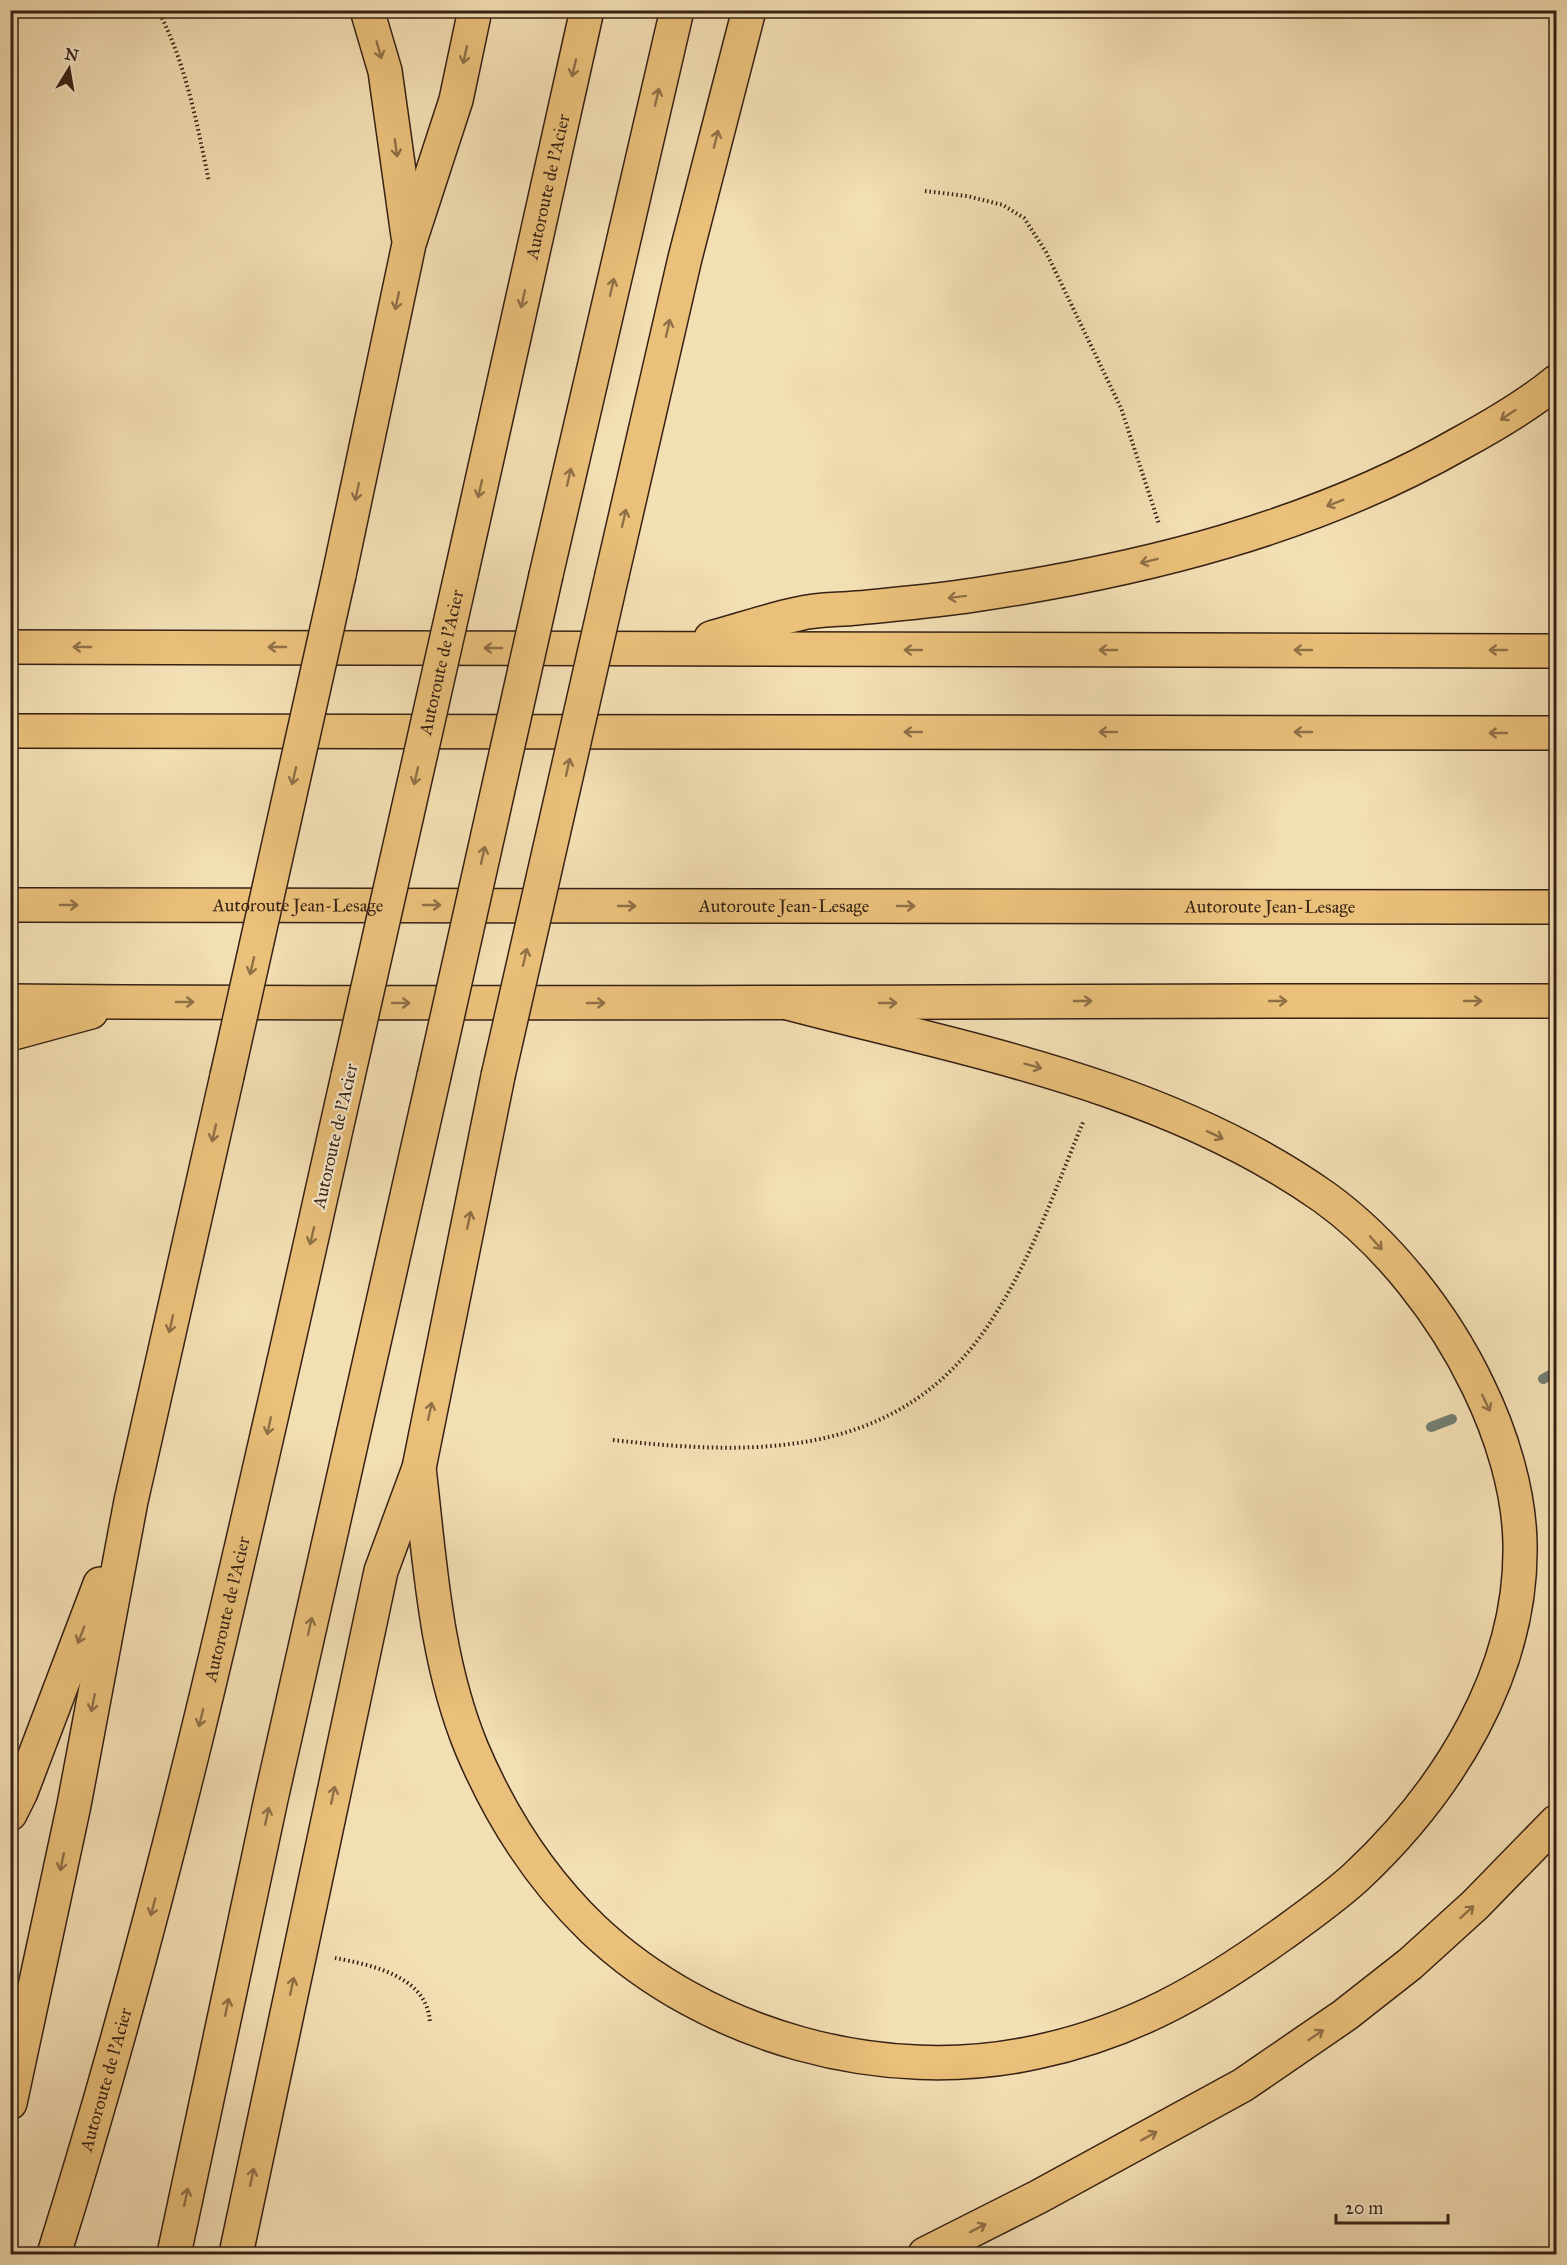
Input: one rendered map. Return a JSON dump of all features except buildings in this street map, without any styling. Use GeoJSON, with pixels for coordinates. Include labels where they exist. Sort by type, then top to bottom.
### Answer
{"type":"FeatureCollection","features":[{"type":"Feature","properties":{"kind":"highway"},"geometry":{"type":"LineString","coordinates":[[367,10],[387,81],[409,244]]}},
{"type":"Feature","properties":{"kind":"highway"},"geometry":{"type":"LineString","coordinates":[[10,2103],[74,1805],[131,1501],[339,575],[409,244],[456,100],[475,10]]}},
{"type":"Feature","properties":{"kind":"highway","name":"Autoroute de l'Acier"},"geometry":{"type":"LineString","coordinates":[[54,2254],[94,2123],[187,1776],[252,1505],[587,10]]}},
{"type":"Feature","properties":{"kind":"highway"},"geometry":{"type":"LineString","coordinates":[[174,2254],[271,1799],[546,575],[677,10]]}},
{"type":"Feature","properties":{"kind":"highway"},"geometry":{"type":"LineString","coordinates":[[236,2254],[381,1571],[418,1468],[498,1076],[685,258],[749,10]]}},
{"type":"Feature","properties":{"kind":"highway"},"geometry":{"type":"LineString","coordinates":[[678,648],[800,613],[973,595],[1062,580],[1169,556],[1285,523],[1363,493],[1421,466],[1489,428],[1557,382]]}},
{"type":"Feature","properties":{"kind":"highway"},"geometry":{"type":"LineString","coordinates":[[12,646],[1557,651]]}},
{"type":"Feature","properties":{"kind":"highway"},"geometry":{"type":"LineString","coordinates":[[10,731],[1557,733]]}},
{"type":"Feature","properties":{"kind":"highway","name":"Autoroute Jean-Lesage"},"geometry":{"type":"LineString","coordinates":[[10,905],[1557,907]]}},
{"type":"Feature","properties":{"kind":"highway"},"geometry":{"type":"LineString","coordinates":[[10,1001],[788,1003],[1557,1001]]}},
{"type":"Feature","properties":{"kind":"highway"},"geometry":{"type":"LineString","coordinates":[[10,1034],[127,1002]]}},
{"type":"Feature","properties":{"kind":"highway"},"geometry":{"type":"LineString","coordinates":[[418,1468],[437,1622],[457,1706],[472,1749],[526,1851],[558,1892],[592,1928],[649,1974],[735,2021],[795,2043],[850,2056],[911,2062],[973,2062],[1032,2054],[1086,2040],[1135,2023],[1184,1998],[1264,1947],[1350,1883],[1387,1847],[1426,1803],[1456,1757],[1478,1717],[1499,1668],[1512,1621],[1519,1578],[1520,1540],[1515,1498],[1505,1458],[1490,1410],[1464,1358],[1440,1318],[1371,1236],[1328,1200],[1283,1171],[1182,1120],[1099,1087],[1033,1066],[788,1003]]}},
{"type":"Feature","properties":{"kind":"highway"},"geometry":{"type":"LineString","coordinates":[[10,1814],[21,1792],[131,1501]]}},
{"type":"Feature","properties":{"kind":"highway"},"geometry":{"type":"LineString","coordinates":[[925,2254],[1038,2198],[1243,2085],[1345,2015],[1410,1964],[1459,1920],[1557,1822]]}},
{"type":"Feature","properties":{"kind":"path"},"geometry":{"type":"LineString","coordinates":[[158,10],[169,32],[192,98],[209,182]]}},
{"type":"Feature","properties":{"kind":"path"},"geometry":{"type":"LineString","coordinates":[[925,191],[968,196],[1003,205],[1024,218],[1046,252],[1121,408],[1169,556]]}},
{"type":"Feature","properties":{"kind":"path"},"geometry":{"type":"LineString","coordinates":[[613,1440],[712,1448],[765,1447],[813,1441],[865,1428],[899,1412],[937,1386],[968,1353],[999,1310],[1033,1241],[1099,1087]]}},
{"type":"Feature","properties":{"kind":"path"},"geometry":{"type":"LineString","coordinates":[[300,1950],[369,1965],[398,1976],[415,1989],[426,2005],[430,2023]]}},
{"type":"Feature","properties":{"kind":"waterway"},"geometry":{"type":"LineString","coordinates":[[1543,1379],[1556,1372]]}},
{"type":"Feature","properties":{"kind":"waterway"},"geometry":{"type":"LineString","coordinates":[[1431,1427],[1452,1419]]}}]}
